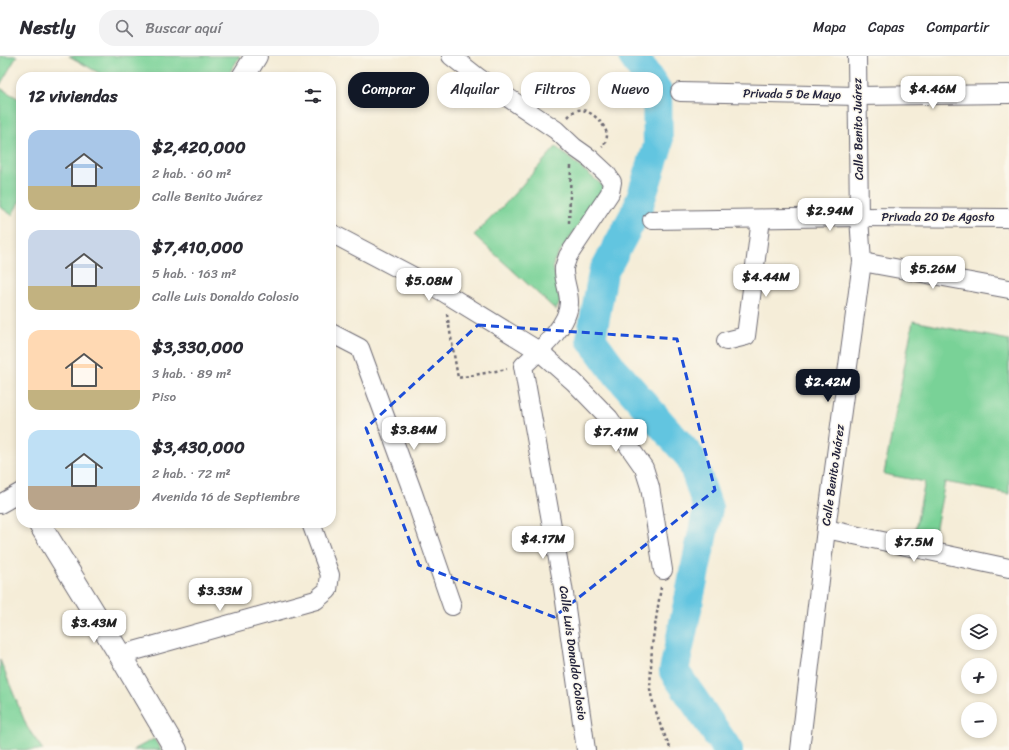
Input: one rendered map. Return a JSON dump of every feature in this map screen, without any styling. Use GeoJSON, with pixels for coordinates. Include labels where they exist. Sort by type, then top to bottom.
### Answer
{"type":"FeatureCollection","features":[{"type":"Feature","properties":{"kind":"main road"},"geometry":{"type":"LineString","coordinates":[[246,72],[256,56]]}},
{"type":"Feature","properties":{"kind":"main road"},"geometry":{"type":"LineString","coordinates":[[42,528],[176,750]]}},
{"type":"Feature","properties":{"kind":"street"},"geometry":{"type":"LineString","coordinates":[[451,56],[479,78],[556,130],[606,172],[612,182],[610,193],[568,256],[564,267],[569,302],[567,315],[560,328],[523,366]]}},
{"type":"Feature","properties":{"kind":"street","name":"Calle Benito Juárez"},"geometry":{"type":"LineString","coordinates":[[800,750],[826,529],[862,262],[859,217],[857,56]]}},
{"type":"Feature","properties":{"kind":"street","name":"Privada 5 De Mayo"},"geometry":{"type":"LineString","coordinates":[[680,92],[857,96],[1009,94]]}},
{"type":"Feature","properties":{"kind":"street","name":"Privada 20 De Agosto"},"geometry":{"type":"LineString","coordinates":[[652,220],[859,217],[1009,218]]}},
{"type":"Feature","properties":{"kind":"street"},"geometry":{"type":"LineString","coordinates":[[726,341],[746,336],[761,219]]}},
{"type":"Feature","properties":{"kind":"street"},"geometry":{"type":"LineString","coordinates":[[336,236],[443,292],[539,351],[574,382],[609,418],[644,468],[650,487],[663,570]]}},
{"type":"Feature","properties":{"kind":"street"},"geometry":{"type":"LineString","coordinates":[[862,262],[1009,289]]}},
{"type":"Feature","properties":{"kind":"street"},"geometry":{"type":"LineString","coordinates":[[336,336],[360,348],[413,493],[452,606]]}},
{"type":"Feature","properties":{"kind":"street","name":"Calle Luis Donaldo Colosio"},"geometry":{"type":"LineString","coordinates":[[523,366],[564,588],[586,750]]}},
{"type":"Feature","properties":{"kind":"street"},"geometry":{"type":"LineString","coordinates":[[0,504],[16,495]]}},
{"type":"Feature","properties":{"kind":"street"},"geometry":{"type":"LineString","coordinates":[[120,655],[316,600],[328,590],[330,575],[313,528]]}},
{"type":"Feature","properties":{"kind":"street"},"geometry":{"type":"LineString","coordinates":[[826,529],[1009,568]]}},
{"type":"Feature","properties":{"kind":"path"},"geometry":{"type":"LineString","coordinates":[[556,130],[572,112],[578,110],[589,113],[597,118],[603,126],[607,136],[604,146],[591,159]]}},
{"type":"Feature","properties":{"kind":"path"},"geometry":{"type":"LineString","coordinates":[[569,225],[571,168],[574,146]]}},
{"type":"Feature","properties":{"kind":"path"},"geometry":{"type":"LineString","coordinates":[[443,292],[458,378],[523,366]]}},
{"type":"Feature","properties":{"kind":"path"},"geometry":{"type":"LineString","coordinates":[[663,570],[652,645],[650,689],[660,724],[670,750]]}},
{"type":"Feature","properties":{"kind":"highlighted area"},"geometry":{"type":"Polygon","coordinates":[[[478,325],[677,339],[715,490],[554,617],[419,565],[366,428],[478,325]]]}},
{"type":"Feature","properties":{"kind":"green space"},"geometry":{"type":"Polygon","coordinates":[[[0,56],[17,56],[0,85],[0,56]]]}},
{"type":"Feature","properties":{"kind":"green space"},"geometry":{"type":"Polygon","coordinates":[[[69,56],[240,56],[230,72],[97,72],[69,56]]]}},
{"type":"Feature","properties":{"kind":"green space"},"geometry":{"type":"Polygon","coordinates":[[[0,88],[16,97],[16,208],[12,215],[0,207],[0,88]]]}},
{"type":"Feature","properties":{"kind":"green space"},"geometry":{"type":"Polygon","coordinates":[[[556,147],[604,188],[554,261],[553,266],[560,302],[556,310],[474,235],[506,203],[556,147]]]}},
{"type":"Feature","properties":{"kind":"green space"},"geometry":{"type":"Polygon","coordinates":[[[913,321],[1009,340],[1009,494],[945,482],[935,532],[915,529],[925,482],[884,474],[913,321]]]}},
{"type":"Feature","properties":{"kind":"green space"},"geometry":{"type":"Polygon","coordinates":[[[0,660],[27,727],[43,750],[0,750],[0,660]]]}},
{"type":"Feature","properties":{"kind":"green space"},"geometry":{"type":"Polygon","coordinates":[[[154,739],[161,750],[133,750],[154,739]]]}},
{"type":"Feature","properties":{"kind":"waterway"},"geometry":{"type":"LineString","coordinates":[[633,56],[657,91],[658,146],[637,210],[603,273],[591,339],[613,369],[691,458],[708,508],[674,671],[728,750]]}}]}
